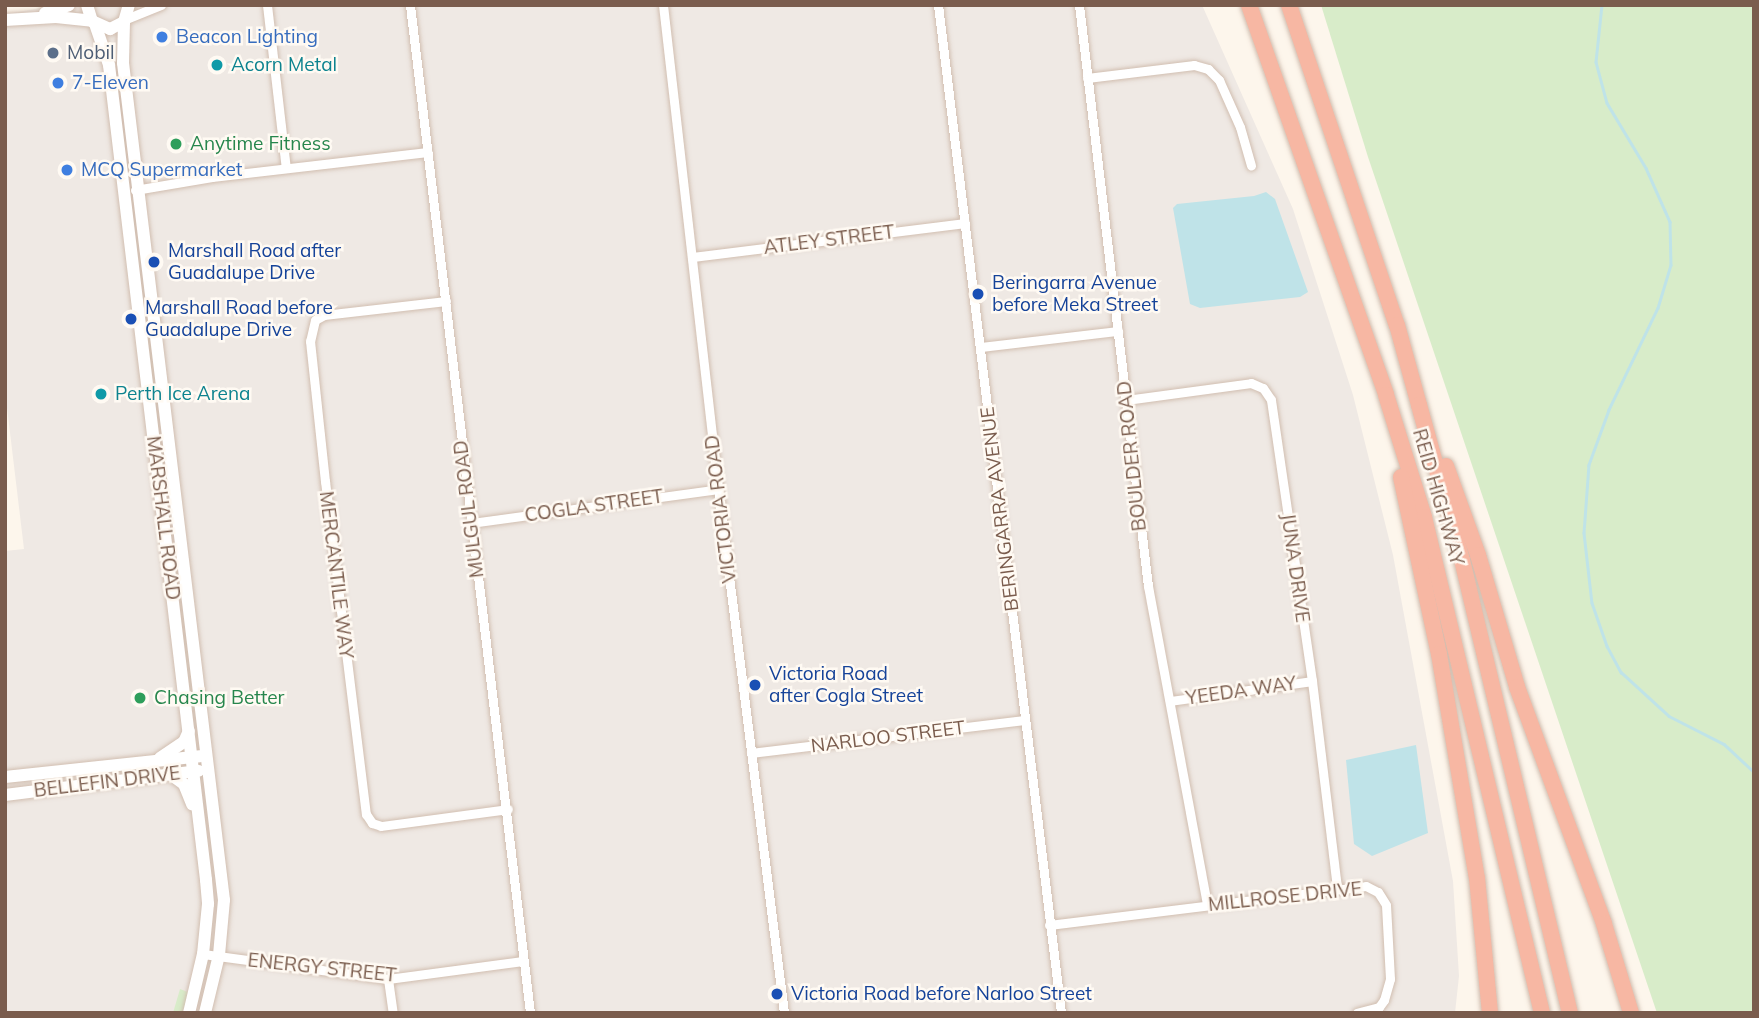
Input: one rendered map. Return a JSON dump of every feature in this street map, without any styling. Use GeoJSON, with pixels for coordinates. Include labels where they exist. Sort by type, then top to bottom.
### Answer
{"type":"FeatureCollection","features":[{"type":"Feature","properties":{"kind":"highway","name":"REID HIGHWAY"},"geometry":{"type":"LineString","coordinates":[[1249,5],[1369,345],[1424,517],[1542,1013]]}},
{"type":"Feature","properties":{"kind":"highway","name":"REID HIGHWAY"},"geometry":{"type":"LineString","coordinates":[[1289,5],[1397,325],[1462,560],[1570,1013]]}},
{"type":"Feature","properties":{"kind":"highway"},"geometry":{"type":"LineString","coordinates":[[1397,325],[1478,555],[1517,687],[1604,924],[1631,1013]]}},
{"type":"Feature","properties":{"kind":"highway"},"geometry":{"type":"LineString","coordinates":[[1369,345],[1416,542],[1439,654],[1477,878],[1490,1013]]}},
{"type":"Feature","properties":{"kind":"main road"},"geometry":{"type":"LineString","coordinates":[[32,17],[69,5]]}},
{"type":"Feature","properties":{"kind":"main road","name":"MARSHALL ROAD"},"geometry":{"type":"LineString","coordinates":[[88,5],[109,65],[206,880],[208,904],[203,954],[189,1013]]}},
{"type":"Feature","properties":{"kind":"main road","name":"MARSHALL ROAD"},"geometry":{"type":"LineString","coordinates":[[130,5],[125,21],[123,63],[224,900],[219,955],[205,1013]]}},
{"type":"Feature","properties":{"kind":"main road"},"geometry":{"type":"LineString","coordinates":[[5,20],[32,17],[94,22],[110,29],[125,21]]}},
{"type":"Feature","properties":{"kind":"main road"},"geometry":{"type":"LineString","coordinates":[[154,762],[184,742],[189,730]]}},
{"type":"Feature","properties":{"kind":"main road","name":"BELLEFIN DRIVE"},"geometry":{"type":"LineString","coordinates":[[5,777],[207,755]]}},
{"type":"Feature","properties":{"kind":"main road","name":"BELLEFIN DRIVE"},"geometry":{"type":"LineString","coordinates":[[5,795],[209,770]]}},
{"type":"Feature","properties":{"kind":"main road"},"geometry":{"type":"LineString","coordinates":[[170,774],[184,784],[191,799],[197,849],[206,880]]}},
{"type":"Feature","properties":{"kind":"street"},"geometry":{"type":"LineString","coordinates":[[125,21],[161,5]]}},
{"type":"Feature","properties":{"kind":"street"},"geometry":{"type":"LineString","coordinates":[[267,5],[286,168]]}},
{"type":"Feature","properties":{"kind":"street","name":"MULGUL ROAD"},"geometry":{"type":"LineString","coordinates":[[410,5],[471,523],[508,809],[530,1013]]}},
{"type":"Feature","properties":{"kind":"street","name":"VICTORIA ROAD"},"geometry":{"type":"LineString","coordinates":[[663,5],[718,489],[784,1013]]}},
{"type":"Feature","properties":{"kind":"street","name":"BERINGARRA AVENUE"},"geometry":{"type":"LineString","coordinates":[[938,5],[1061,1013]]}},
{"type":"Feature","properties":{"kind":"street","name":"BOULDER ROAD"},"geometry":{"type":"LineString","coordinates":[[1079,5],[1148,586],[1207,904]]}},
{"type":"Feature","properties":{"kind":"street"},"geometry":{"type":"LineString","coordinates":[[1087,78],[1194,65],[1208,69],[1219,80],[1225,92],[1240,127],[1251,165]]}},
{"type":"Feature","properties":{"kind":"street"},"geometry":{"type":"LineString","coordinates":[[124,191],[286,168],[428,152]]}},
{"type":"Feature","properties":{"kind":"street","name":"ATLEY STREET"},"geometry":{"type":"LineString","coordinates":[[692,257],[965,223]]}},
{"type":"Feature","properties":{"kind":"street","name":"MERCANTILE WAY"},"geometry":{"type":"LineString","coordinates":[[446,301],[324,315],[315,320],[310,341],[325,481],[366,814],[372,823],[382,826],[508,809]]}},
{"type":"Feature","properties":{"kind":"street"},"geometry":{"type":"LineString","coordinates":[[981,347],[1118,331]]}},
{"type":"Feature","properties":{"kind":"street","name":"JUNA DRIVE"},"geometry":{"type":"LineString","coordinates":[[1126,400],[1251,383],[1263,388],[1271,400],[1312,681],[1337,889]]}},
{"type":"Feature","properties":{"kind":"street","name":"COGLA STREET"},"geometry":{"type":"LineString","coordinates":[[471,523],[718,489]]}},
{"type":"Feature","properties":{"kind":"street","name":"YEEDA WAY"},"geometry":{"type":"LineString","coordinates":[[1170,701],[1312,681]]}},
{"type":"Feature","properties":{"kind":"street","name":"NARLOO STREET"},"geometry":{"type":"LineString","coordinates":[[751,754],[1024,720]]}},
{"type":"Feature","properties":{"kind":"street","name":"MILLROSE DRIVE"},"geometry":{"type":"LineString","coordinates":[[1049,925],[1366,886],[1378,892],[1386,905],[1388,991],[1379,1007],[1357,1013]]}},
{"type":"Feature","properties":{"kind":"street","name":"ENERGY STREET"},"geometry":{"type":"LineString","coordinates":[[203,954],[388,979],[523,961]]}},
{"type":"Feature","properties":{"kind":"street"},"geometry":{"type":"LineString","coordinates":[[388,979],[393,1013]]}},
{"type":"Feature","properties":{"kind":"shaded area"},"geometry":{"type":"Polygon","coordinates":[[[59,5],[1202,5],[1293,209],[1353,395],[1393,555],[1453,881],[1459,976],[1455,1013],[5,1013],[5,551],[24,549],[5,391],[5,14],[59,5]]]}},
{"type":"Feature","properties":{"kind":"green space"},"geometry":{"type":"Polygon","coordinates":[[[1321,5],[1754,5],[1754,1013],[1657,1013],[1368,157],[1321,5]]]}},
{"type":"Feature","properties":{"kind":"green space"},"geometry":{"type":"Polygon","coordinates":[[[180,989],[190,993],[182,1013],[173,1013],[180,989]]]}},
{"type":"Feature","properties":{"kind":"water"},"geometry":{"type":"Polygon","coordinates":[[[1266,192],[1275,199],[1308,292],[1300,297],[1200,308],[1190,304],[1173,208],[1177,204],[1254,196],[1266,192]]]}},
{"type":"Feature","properties":{"kind":"water"},"geometry":{"type":"Polygon","coordinates":[[[1416,745],[1428,833],[1372,856],[1354,844],[1346,760],[1416,745]]]}},
{"type":"Feature","properties":{"kind":"waterway"},"geometry":{"type":"LineString","coordinates":[[1602,5],[1596,62],[1607,103],[1646,168],[1670,222],[1671,265],[1658,308],[1609,410],[1589,465],[1584,533],[1592,603],[1607,646],[1621,672],[1669,716],[1724,744],[1754,772]]}},
{"type":"Feature","properties":{"kind":"place","name":"Beacon Lighting"},"geometry":{"type":"Point","coordinates":[162,37]}},
{"type":"Feature","properties":{"kind":"place","name":"Mobil"},"geometry":{"type":"Point","coordinates":[53,53]}},
{"type":"Feature","properties":{"kind":"place","name":"Acorn Metal"},"geometry":{"type":"Point","coordinates":[217,65]}},
{"type":"Feature","properties":{"kind":"place","name":"7-Eleven"},"geometry":{"type":"Point","coordinates":[58,83]}},
{"type":"Feature","properties":{"kind":"place","name":"Anytime Fitness"},"geometry":{"type":"Point","coordinates":[176,144]}},
{"type":"Feature","properties":{"kind":"place","name":"MCQ Supermarket"},"geometry":{"type":"Point","coordinates":[67,170]}},
{"type":"Feature","properties":{"kind":"place","name":"Marshall Road after Guadalupe Drive"},"geometry":{"type":"Point","coordinates":[154,262]}},
{"type":"Feature","properties":{"kind":"place","name":"Beringarra Avenue before Meka Street"},"geometry":{"type":"Point","coordinates":[978,294]}},
{"type":"Feature","properties":{"kind":"place","name":"Marshall Road before Guadalupe Drive"},"geometry":{"type":"Point","coordinates":[131,319]}},
{"type":"Feature","properties":{"kind":"place","name":"Perth Ice Arena"},"geometry":{"type":"Point","coordinates":[101,394]}},
{"type":"Feature","properties":{"kind":"place","name":"Victoria Road after Cogla Street"},"geometry":{"type":"Point","coordinates":[755,685]}},
{"type":"Feature","properties":{"kind":"place","name":"Chasing Better"},"geometry":{"type":"Point","coordinates":[140,698]}},
{"type":"Feature","properties":{"kind":"place","name":"Victoria Road before Narloo Street"},"geometry":{"type":"Point","coordinates":[777,994]}}]}
